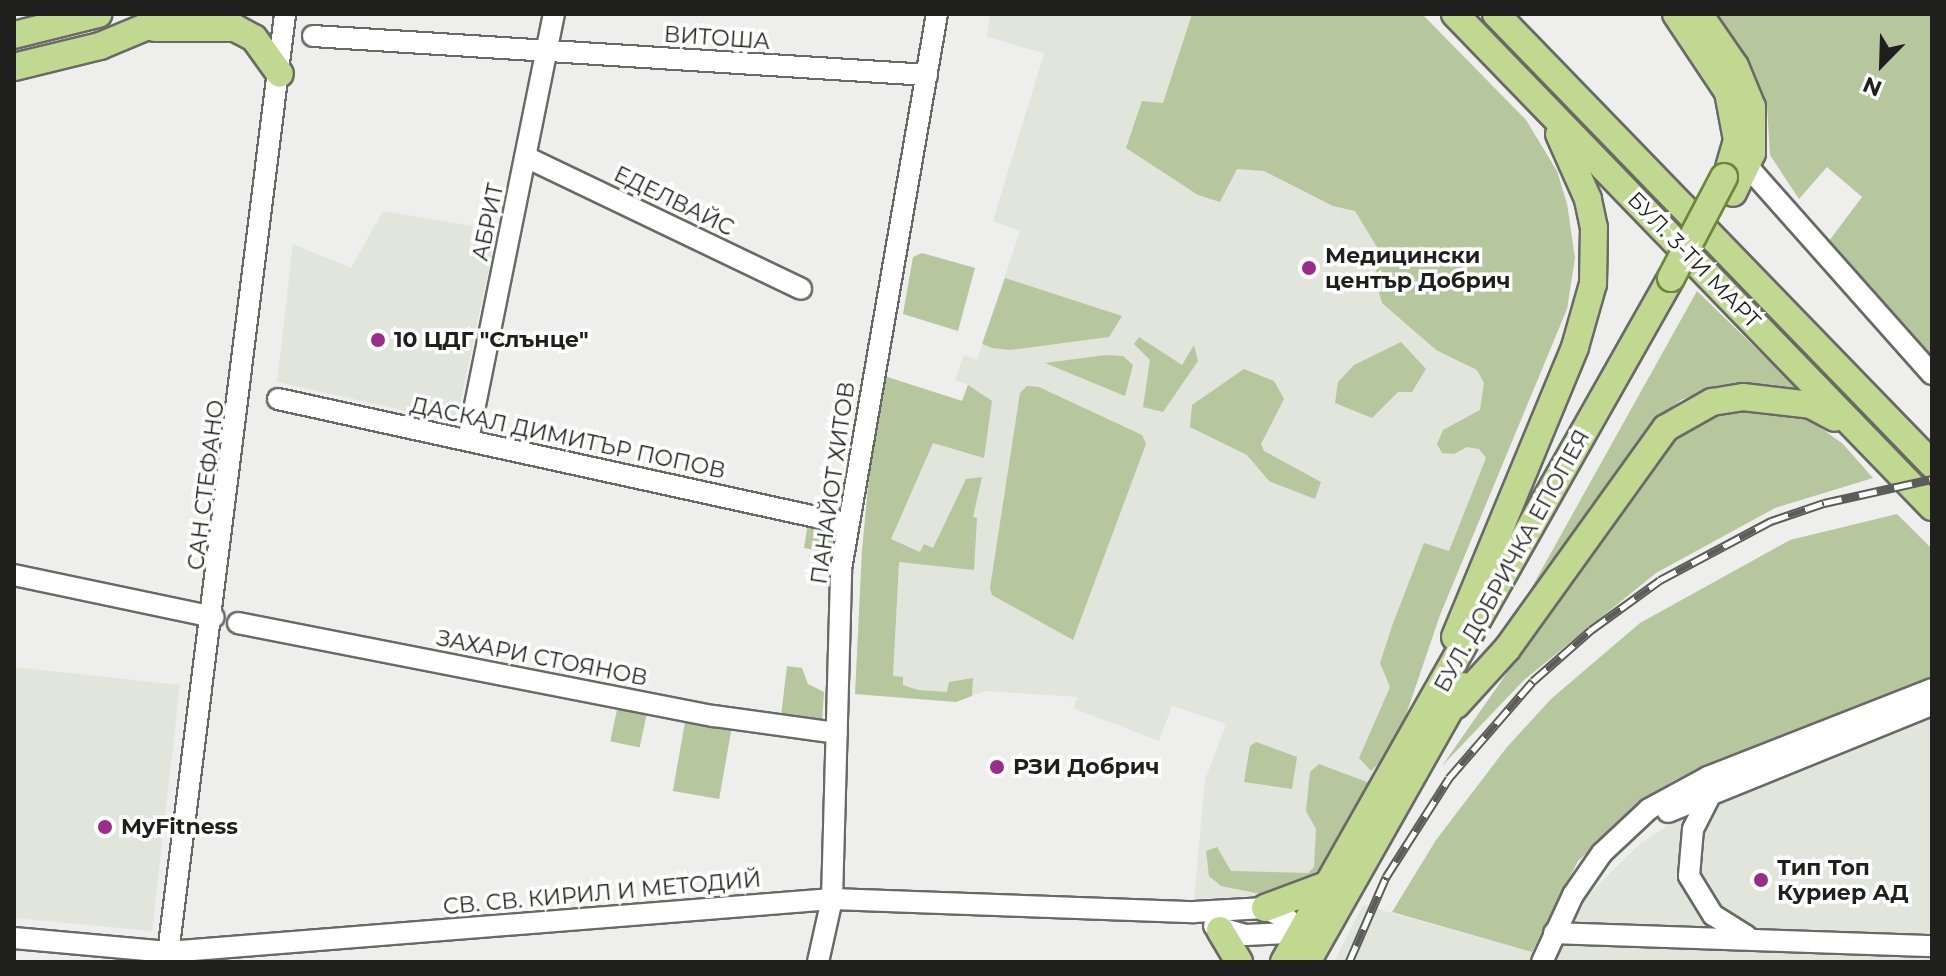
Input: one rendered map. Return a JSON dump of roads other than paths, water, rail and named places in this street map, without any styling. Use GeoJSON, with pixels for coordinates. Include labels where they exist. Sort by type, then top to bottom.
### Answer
{"type":"FeatureCollection","features":[{"type":"Feature","properties":{"kind":"main road"},"geometry":{"type":"LineString","coordinates":[[14,35],[98,14]]}},
{"type":"Feature","properties":{"kind":"main road"},"geometry":{"type":"LineString","coordinates":[[14,67],[100,46],[177,14]]}},
{"type":"Feature","properties":{"kind":"main road","name":"БУЛ. 3-ТИ МАРТ"},"geometry":{"type":"LineString","coordinates":[[1455,14],[1538,96],[1851,426],[1932,507]]}},
{"type":"Feature","properties":{"kind":"main road","name":"БУЛ. 3-ТИ МАРТ"},"geometry":{"type":"LineString","coordinates":[[1496,14],[1932,464]]}},
{"type":"Feature","properties":{"kind":"main road"},"geometry":{"type":"LineString","coordinates":[[1676,14],[1728,92],[1736,123],[1735,174]]}},
{"type":"Feature","properties":{"kind":"main road"},"geometry":{"type":"LineString","coordinates":[[1699,14],[1747,89],[1756,130],[1735,174]]}},
{"type":"Feature","properties":{"kind":"main road"},"geometry":{"type":"LineString","coordinates":[[140,30],[235,28],[254,38],[280,74]]}},
{"type":"Feature","properties":{"kind":"main road"},"geometry":{"type":"LineString","coordinates":[[1440,709],[1460,623],[1575,347],[1593,284],[1594,228],[1588,199],[1576,163],[1538,96]]}},
{"type":"Feature","properties":{"kind":"main road","name":"БУЛ. ДОБРИЧКА ЕПОПЕЯ"},"geometry":{"type":"LineString","coordinates":[[1300,954],[1327,928],[1440,709],[1735,174]]}},
{"type":"Feature","properties":{"kind":"main road"},"geometry":{"type":"LineString","coordinates":[[1440,709],[1507,649],[1666,428],[1712,402],[1743,397],[1811,405],[1851,426]]}},
{"type":"Feature","properties":{"kind":"main road","name":"БУЛ. ДОБРИЧКА ЕПОПЕЯ"},"geometry":{"type":"LineString","coordinates":[[1300,954],[1329,884],[1440,709]]}},
{"type":"Feature","properties":{"kind":"main road"},"geometry":{"type":"LineString","coordinates":[[1265,908],[1329,884]]}},
{"type":"Feature","properties":{"kind":"main road"},"geometry":{"type":"LineString","coordinates":[[1220,930],[1239,962]]}},
{"type":"Feature","properties":{"kind":"street","name":"САН СТЕФАНО"},"geometry":{"type":"LineString","coordinates":[[167,957],[214,617],[285,14]]}},
{"type":"Feature","properties":{"kind":"street","name":"АБРИТ"},"geometry":{"type":"LineString","coordinates":[[468,440],[554,14]]}},
{"type":"Feature","properties":{"kind":"street","name":"ПАНАЙОТ ХИТОВ"},"geometry":{"type":"LineString","coordinates":[[818,962],[832,899],[841,569],[937,14]]}},
{"type":"Feature","properties":{"kind":"street","name":"ВИТОША"},"geometry":{"type":"LineString","coordinates":[[313,36],[927,75]]}},
{"type":"Feature","properties":{"kind":"street","name":"ЕДЕЛВАЙС"},"geometry":{"type":"LineString","coordinates":[[526,157],[801,289]]}},
{"type":"Feature","properties":{"kind":"street"},"geometry":{"type":"LineString","coordinates":[[1735,174],[1932,374]]}},
{"type":"Feature","properties":{"kind":"street","name":"ДАСКАЛ ДИМИТЪР ПОПОВ"},"geometry":{"type":"LineString","coordinates":[[278,399],[848,524]]}},
{"type":"Feature","properties":{"kind":"street"},"geometry":{"type":"LineString","coordinates":[[14,575],[214,617]]}},
{"type":"Feature","properties":{"kind":"street","name":"ЗАХАРИ СТОЯНОВ"},"geometry":{"type":"LineString","coordinates":[[238,623],[714,716],[837,733]]}},
{"type":"Feature","properties":{"kind":"street"},"geometry":{"type":"LineString","coordinates":[[1542,962],[1554,933],[1614,839],[1668,796],[1932,689]]}},
{"type":"Feature","properties":{"kind":"street"},"geometry":{"type":"LineString","coordinates":[[1592,870],[1653,821],[1713,790],[1932,705]]}},
{"type":"Feature","properties":{"kind":"street"},"geometry":{"type":"LineString","coordinates":[[1713,790],[1693,829],[1689,876],[1713,915],[1755,939]]}},
{"type":"Feature","properties":{"kind":"street","name":"СВ. СВ. КИРИЛ И МЕТОДИЙ"},"geometry":{"type":"LineString","coordinates":[[14,938],[167,957],[832,899],[1194,912],[1265,908]]}},
{"type":"Feature","properties":{"kind":"street"},"geometry":{"type":"LineString","coordinates":[[1265,908],[1289,920],[1300,954]]}},
{"type":"Feature","properties":{"kind":"street"},"geometry":{"type":"LineString","coordinates":[[1194,912],[1220,930],[1274,937],[1300,954]]}},
{"type":"Feature","properties":{"kind":"street"},"geometry":{"type":"LineString","coordinates":[[1554,933],[1932,946]]}},
{"type":"Feature","properties":{"kind":"railway"},"geometry":{"type":"LineString","coordinates":[[1349,962],[1386,877],[1449,778],[1533,681],[1591,630],[1660,580],[1771,521],[1824,503],[1932,479]]}},
{"type":"Feature","properties":{"kind":"place","name":"Медицински център Добрич"},"geometry":{"type":"Point","coordinates":[1309,268]}},
{"type":"Feature","properties":{"kind":"place","name":"10 ЦДГ \"Слънце\""},"geometry":{"type":"Point","coordinates":[378,340]}},
{"type":"Feature","properties":{"kind":"place","name":"РЗИ Добрич"},"geometry":{"type":"Point","coordinates":[997,767]}},
{"type":"Feature","properties":{"kind":"place","name":"MyFitness"},"geometry":{"type":"Point","coordinates":[105,827]}},
{"type":"Feature","properties":{"kind":"place","name":"Тип Топ Куриер АД"},"geometry":{"type":"Point","coordinates":[1761,880]}}]}
